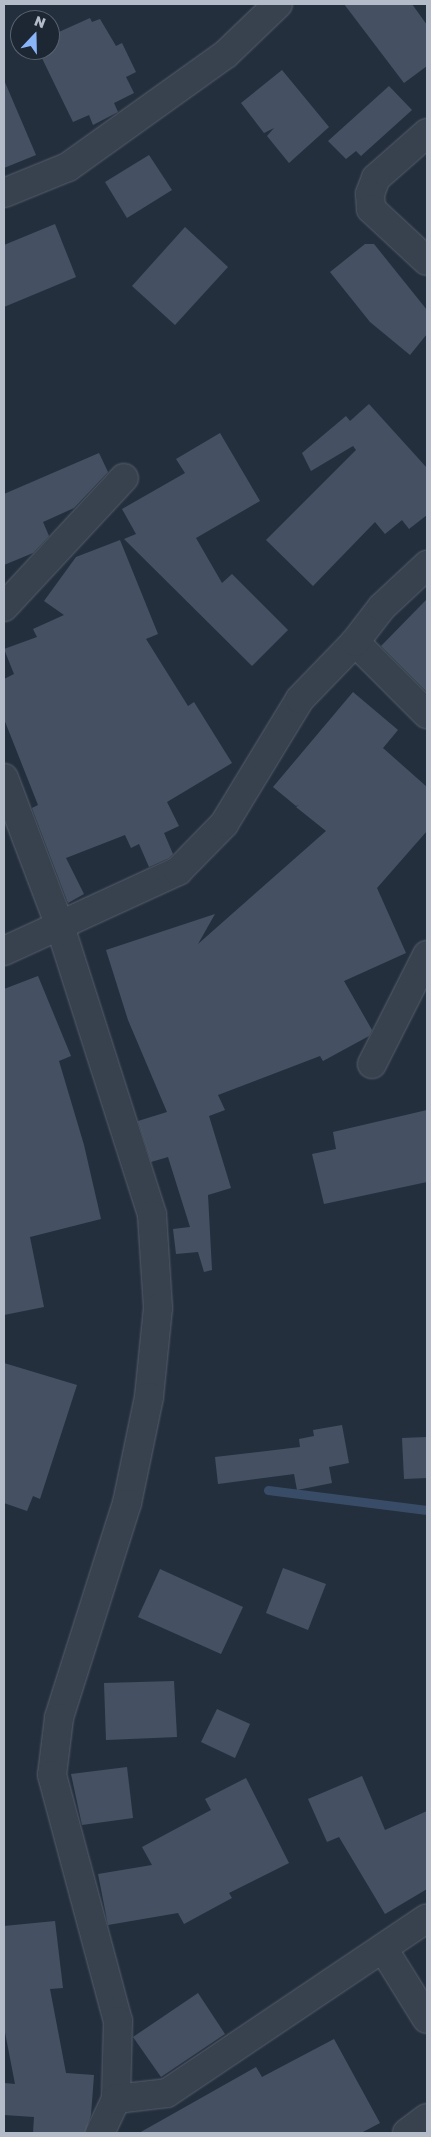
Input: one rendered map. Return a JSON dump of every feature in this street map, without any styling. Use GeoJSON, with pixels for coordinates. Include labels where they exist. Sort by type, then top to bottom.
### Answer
{"type":"FeatureCollection","features":[{"type":"Feature","properties":{"kind":"street"},"geometry":{"type":"LineString","coordinates":[[4,193],[68,167],[226,54],[278,4]]}},
{"type":"Feature","properties":{"kind":"street"},"geometry":{"type":"LineString","coordinates":[[427,133],[376,178],[370,194],[371,209],[427,261]]}},
{"type":"Feature","properties":{"kind":"street"},"geometry":{"type":"LineString","coordinates":[[4,607],[124,478]]}},
{"type":"Feature","properties":{"kind":"street"},"geometry":{"type":"LineString","coordinates":[[4,951],[178,871],[224,824],[300,699],[355,642],[382,607],[427,564]]}},
{"type":"Feature","properties":{"kind":"street"},"geometry":{"type":"LineString","coordinates":[[355,642],[427,714]]}},
{"type":"Feature","properties":{"kind":"street"},"geometry":{"type":"LineString","coordinates":[[4,778],[60,926],[152,1215],[158,1308],[149,1397],[127,1503],[59,1718],[52,1775],[118,2021],[116,2099],[100,2133]]}},
{"type":"Feature","properties":{"kind":"street"},"geometry":{"type":"LineString","coordinates":[[372,1064],[427,955]]}},
{"type":"Feature","properties":{"kind":"street"},"geometry":{"type":"LineString","coordinates":[[116,2099],[167,2093],[384,1950],[427,1918]]}},
{"type":"Feature","properties":{"kind":"street"},"geometry":{"type":"LineString","coordinates":[[384,1950],[427,2019]]}},
{"type":"Feature","properties":{"kind":"street"},"geometry":{"type":"LineString","coordinates":[[407,2133],[427,2118]]}},
{"type":"Feature","properties":{"kind":"building"},"geometry":{"type":"Polygon","coordinates":[[[344,4],[412,4],[427,25],[427,66],[404,83],[344,4]]]}},
{"type":"Feature","properties":{"kind":"building"},"geometry":{"type":"Polygon","coordinates":[[[90,18],[92,22],[100,19],[116,46],[122,43],[136,72],[126,77],[134,93],[114,103],[118,112],[93,125],[89,115],[73,122],[43,60],[60,60],[60,32],[90,18]]]}},
{"type":"Feature","properties":{"kind":"building"},"geometry":{"type":"Polygon","coordinates":[[[282,70],[329,127],[289,163],[267,136],[274,128],[264,133],[241,103],[282,70]]]}},
{"type":"Feature","properties":{"kind":"building"},"geometry":{"type":"Polygon","coordinates":[[[4,80],[36,155],[4,168],[4,80]]]}},
{"type":"Feature","properties":{"kind":"building"},"geometry":{"type":"Polygon","coordinates":[[[389,86],[412,110],[361,156],[356,151],[346,159],[328,141],[389,86]]]}},
{"type":"Feature","properties":{"kind":"building"},"geometry":{"type":"Polygon","coordinates":[[[149,155],[172,190],[127,218],[105,182],[149,155]]]}},
{"type":"Feature","properties":{"kind":"building"},"geometry":{"type":"Polygon","coordinates":[[[55,224],[76,277],[4,307],[4,245],[55,224]]]}},
{"type":"Feature","properties":{"kind":"building"},"geometry":{"type":"Polygon","coordinates":[[[185,227],[228,267],[175,325],[132,286],[185,227]]]}},
{"type":"Feature","properties":{"kind":"building"},"geometry":{"type":"Polygon","coordinates":[[[365,244],[374,244],[427,310],[427,334],[410,355],[370,322],[330,272],[365,244]]]}},
{"type":"Feature","properties":{"kind":"building"},"geometry":{"type":"Polygon","coordinates":[[[369,404],[427,468],[427,515],[409,529],[402,520],[385,534],[375,522],[313,586],[266,540],[356,450],[353,446],[311,471],[302,453],[346,416],[350,421],[369,404]]]}},
{"type":"Feature","properties":{"kind":"building"},"geometry":{"type":"Polygon","coordinates":[[[220,433],[260,501],[196,538],[222,583],[232,574],[288,630],[252,666],[124,539],[136,534],[122,509],[185,473],[176,459],[220,433]]]}},
{"type":"Feature","properties":{"kind":"building"},"geometry":{"type":"Polygon","coordinates":[[[99,453],[108,472],[74,508],[43,522],[49,536],[33,553],[4,565],[4,494],[99,453]]]}},
{"type":"Feature","properties":{"kind":"building"},"geometry":{"type":"Polygon","coordinates":[[[120,540],[158,634],[146,639],[188,706],[194,702],[232,763],[167,802],[179,826],[164,833],[173,854],[169,858],[149,867],[139,844],[131,848],[125,835],[66,858],[84,894],[68,903],[32,808],[38,805],[4,719],[4,679],[14,674],[4,649],[37,637],[33,629],[64,615],[44,601],[76,557],[120,540]]]}},
{"type":"Feature","properties":{"kind":"building"},"geometry":{"type":"Polygon","coordinates":[[[427,599],[427,692],[381,646],[427,599]]]}},
{"type":"Feature","properties":{"kind":"building"},"geometry":{"type":"Polygon","coordinates":[[[353,692],[398,730],[383,748],[427,787],[427,831],[377,888],[406,953],[344,981],[372,1030],[369,1036],[323,1061],[320,1056],[218,1095],[225,1110],[209,1116],[231,1188],[208,1195],[212,1270],[204,1272],[198,1252],[176,1254],[173,1229],[190,1227],[168,1157],[151,1162],[138,1121],[167,1112],[128,1020],[106,950],[215,914],[198,944],[326,831],[296,807],[299,805],[296,806],[273,787],[353,692]]]}},
{"type":"Feature","properties":{"kind":"building"},"geometry":{"type":"Polygon","coordinates":[[[38,976],[71,1056],[59,1061],[84,1145],[101,1219],[30,1237],[44,1307],[4,1315],[4,989],[38,976]]]}},
{"type":"Feature","properties":{"kind":"building"},"geometry":{"type":"Polygon","coordinates":[[[427,1110],[427,1182],[324,1204],[312,1154],[336,1149],[333,1132],[427,1110]]]}},
{"type":"Feature","properties":{"kind":"building"},"geometry":{"type":"Polygon","coordinates":[[[4,1363],[77,1385],[40,1499],[33,1496],[27,1511],[4,1503],[4,1363]]]}},
{"type":"Feature","properties":{"kind":"building"},"geometry":{"type":"Polygon","coordinates":[[[342,1425],[349,1463],[329,1467],[332,1483],[297,1490],[294,1474],[218,1484],[215,1457],[300,1447],[299,1439],[314,1436],[313,1430],[342,1425]]]}},
{"type":"Feature","properties":{"kind":"building"},"geometry":{"type":"Polygon","coordinates":[[[427,1437],[427,1478],[404,1479],[402,1438],[427,1437]]]}},
{"type":"Feature","properties":{"kind":"building"},"geometry":{"type":"Polygon","coordinates":[[[283,1568],[326,1584],[308,1630],[266,1613],[283,1568]]]}},
{"type":"Feature","properties":{"kind":"building"},"geometry":{"type":"Polygon","coordinates":[[[160,1569],[243,1607],[221,1654],[138,1617],[160,1569]]]}},
{"type":"Feature","properties":{"kind":"building"},"geometry":{"type":"Polygon","coordinates":[[[174,1681],[177,1737],[106,1740],[104,1683],[174,1681]]]}},
{"type":"Feature","properties":{"kind":"building"},"geometry":{"type":"Polygon","coordinates":[[[217,1709],[250,1724],[235,1758],[201,1742],[217,1709]]]}},
{"type":"Feature","properties":{"kind":"building"},"geometry":{"type":"Polygon","coordinates":[[[127,1767],[133,1818],[82,1825],[71,1774],[127,1767]]]}},
{"type":"Feature","properties":{"kind":"building"},"geometry":{"type":"Polygon","coordinates":[[[362,1776],[385,1830],[427,1811],[427,1889],[385,1914],[339,1837],[327,1842],[308,1799],[362,1776]]]}},
{"type":"Feature","properties":{"kind":"building"},"geometry":{"type":"Polygon","coordinates":[[[246,1778],[289,1863],[229,1893],[232,1898],[184,1924],[178,1913],[108,1925],[98,1874],[152,1865],[142,1847],[211,1810],[205,1799],[246,1778]]]}},
{"type":"Feature","properties":{"kind":"building"},"geometry":{"type":"Polygon","coordinates":[[[55,1921],[63,1988],[50,1989],[66,2073],[94,2075],[91,2115],[85,2133],[33,2133],[34,2117],[4,2115],[4,2083],[15,2084],[4,2027],[4,1926],[55,1921]]]}},
{"type":"Feature","properties":{"kind":"building"},"geometry":{"type":"Polygon","coordinates":[[[198,1993],[225,2034],[161,2077],[133,2037],[198,1993]]]}},
{"type":"Feature","properties":{"kind":"building"},"geometry":{"type":"Polygon","coordinates":[[[334,2039],[380,2123],[361,2133],[139,2133],[256,2067],[262,2077],[334,2039]]]}},
{"type":"Feature","properties":{"kind":"waterway"},"geometry":{"type":"LineString","coordinates":[[268,1490],[427,1510]]}}]}
